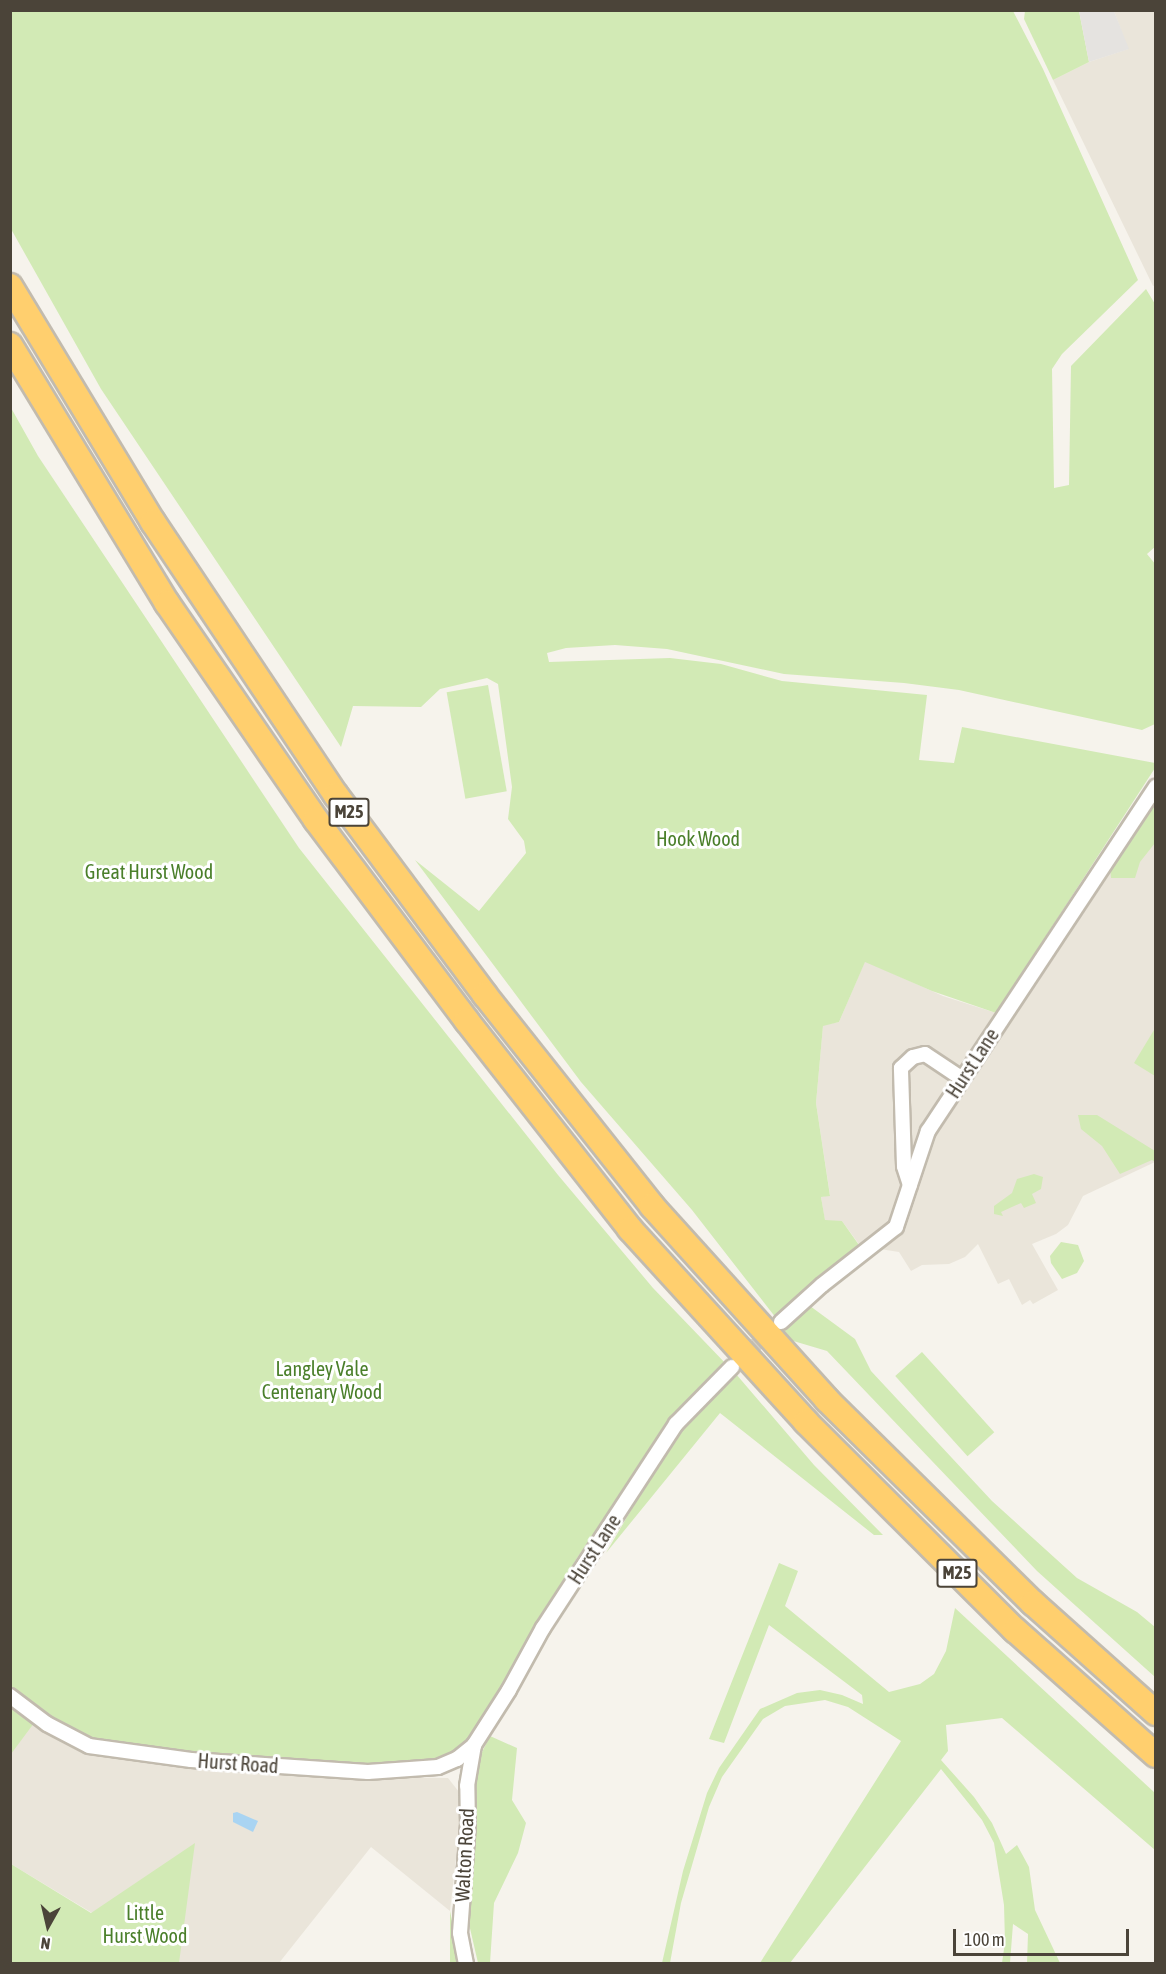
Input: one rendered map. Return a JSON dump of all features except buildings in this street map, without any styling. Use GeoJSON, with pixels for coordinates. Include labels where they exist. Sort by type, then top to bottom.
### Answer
{"type":"FeatureCollection","features":[{"type":"Feature","properties":{"kind":"highway","name":"M25"},"geometry":{"type":"LineString","coordinates":[[10,286],[153,522],[336,795],[485,996],[645,1197],[827,1400],[1033,1604],[1155,1713]]}},
{"type":"Feature","properties":{"kind":"highway","name":"M25"},"geometry":{"type":"LineString","coordinates":[[10,345],[167,603],[316,820],[467,1021],[630,1228],[806,1422],[1015,1630],[1155,1755]]}},
{"type":"Feature","properties":{"kind":"street","name":"Hurst Lane"},"geometry":{"type":"LineString","coordinates":[[781,1322],[822,1285],[896,1227],[928,1131],[1155,787]]}},
{"type":"Feature","properties":{"kind":"street"},"geometry":{"type":"LineString","coordinates":[[910,1185],[904,1166],[902,1068],[913,1057],[925,1054],[961,1078]]}},
{"type":"Feature","properties":{"kind":"street","name":"Hurst Lane"},"geometry":{"type":"LineString","coordinates":[[474,1745],[509,1690],[543,1628],[676,1424],[732,1367]]}},
{"type":"Feature","properties":{"kind":"street","name":"Hurst Road"},"geometry":{"type":"LineString","coordinates":[[10,1696],[47,1724],[89,1746],[191,1760],[341,1771],[438,1767],[457,1759],[474,1745]]}},
{"type":"Feature","properties":{"kind":"street","name":"Walton Road"},"geometry":{"type":"LineString","coordinates":[[466,1964],[460,1933],[468,1826],[467,1786],[474,1745]]}},
{"type":"Feature","properties":{"kind":"street"},"geometry":{"type":"LineString","coordinates":[[438,1767],[458,1771],[467,1786]]}},
{"type":"Feature","properties":{"kind":"shaded area"},"geometry":{"type":"Polygon","coordinates":[[[1079,11],[1114,11],[1129,49],[1089,62],[1079,11]]]}},
{"type":"Feature","properties":{"kind":"shaded area"},"geometry":{"type":"Polygon","coordinates":[[[1114,11],[1155,11],[1155,285],[1153,286],[1053,80],[1089,62],[1128,49],[1114,11]]]}},
{"type":"Feature","properties":{"kind":"shaded area"},"geometry":{"type":"Polygon","coordinates":[[[1155,796],[1155,1162],[1083,1196],[1068,1225],[1056,1234],[1032,1244],[1058,1290],[1033,1304],[1030,1300],[1022,1305],[1009,1279],[998,1284],[978,1244],[965,1257],[949,1264],[922,1265],[911,1271],[899,1252],[880,1249],[869,1258],[842,1221],[825,1221],[821,1197],[830,1195],[816,1103],[823,1025],[839,1022],[865,961],[943,996],[996,1013],[1007,1020],[1086,905],[1155,796]]]}},
{"type":"Feature","properties":{"kind":"shaded area"},"geometry":{"type":"Polygon","coordinates":[[[34,1722],[84,1742],[354,1777],[448,1778],[463,1797],[450,1911],[371,1847],[279,1963],[175,1963],[11,1864],[10,1753],[34,1722]]]}},
{"type":"Feature","properties":{"kind":"green space","name":"Hook Wood"},"geometry":{"type":"Polygon","coordinates":[[[22,10],[1013,11],[1043,69],[1138,280],[1062,354],[1052,369],[1054,488],[1069,485],[1071,366],[1146,289],[1155,304],[1156,546],[1147,554],[1156,565],[1155,724],[1142,730],[959,690],[904,683],[784,674],[667,649],[615,645],[566,648],[547,653],[549,662],[670,658],[721,664],[782,681],[927,695],[919,760],[954,763],[962,727],[1155,763],[1155,768],[996,1013],[932,991],[865,962],[839,1022],[823,1026],[816,1103],[830,1196],[821,1197],[825,1220],[842,1221],[859,1245],[816,1278],[776,1318],[692,1210],[581,1082],[415,860],[479,911],[526,853],[524,841],[508,819],[512,787],[498,684],[487,678],[440,689],[421,707],[353,706],[341,747],[101,389],[11,229],[10,12],[22,10]]]}},
{"type":"Feature","properties":{"kind":"green space"},"geometry":{"type":"Polygon","coordinates":[[[1025,11],[1079,11],[1089,62],[1053,80],[1024,19],[1025,11]]]}},
{"type":"Feature","properties":{"kind":"green space","name":"Langley Vale Centenary Wood"},"geometry":{"type":"Polygon","coordinates":[[[10,406],[38,456],[299,848],[558,1175],[653,1288],[728,1366],[680,1409],[577,1558],[466,1745],[441,1762],[404,1765],[180,1754],[107,1744],[58,1725],[40,1715],[11,1754],[10,406]]]}},
{"type":"Feature","properties":{"kind":"green space"},"geometry":{"type":"Polygon","coordinates":[[[488,685],[507,791],[465,799],[447,692],[488,685]]]}},
{"type":"Feature","properties":{"kind":"green space"},"geometry":{"type":"Polygon","coordinates":[[[1155,796],[1155,843],[1140,862],[1135,878],[1111,878],[1110,866],[1155,796]]]}},
{"type":"Feature","properties":{"kind":"green space"},"geometry":{"type":"Polygon","coordinates":[[[1154,1030],[1156,1031],[1155,1076],[1134,1063],[1154,1030]]]}},
{"type":"Feature","properties":{"kind":"green space"},"geometry":{"type":"Polygon","coordinates":[[[1078,1115],[1097,1115],[1155,1151],[1155,1162],[1152,1160],[1120,1174],[1102,1146],[1081,1129],[1078,1115]]]}},
{"type":"Feature","properties":{"kind":"green space"},"geometry":{"type":"Polygon","coordinates":[[[1034,1174],[1043,1177],[1041,1189],[1032,1194],[1036,1203],[1024,1208],[1021,1203],[1001,1212],[1003,1216],[994,1214],[994,1206],[1012,1193],[1017,1179],[1034,1174]]]}},
{"type":"Feature","properties":{"kind":"green space"},"geometry":{"type":"Polygon","coordinates":[[[1061,1242],[1078,1245],[1084,1261],[1077,1273],[1062,1279],[1051,1263],[1050,1256],[1061,1242]]]}},
{"type":"Feature","properties":{"kind":"green space"},"geometry":{"type":"Polygon","coordinates":[[[810,1306],[855,1339],[871,1371],[992,1501],[1077,1578],[1137,1612],[1155,1627],[1155,1677],[1037,1571],[827,1351],[790,1340],[784,1331],[810,1306]]]}},
{"type":"Feature","properties":{"kind":"green space"},"geometry":{"type":"Polygon","coordinates":[[[922,1352],[994,1432],[968,1456],[895,1376],[922,1352]]]}},
{"type":"Feature","properties":{"kind":"green space"},"geometry":{"type":"Polygon","coordinates":[[[736,1374],[814,1465],[883,1535],[874,1535],[720,1413],[606,1553],[674,1436],[736,1374]]]}},
{"type":"Feature","properties":{"kind":"green space"},"geometry":{"type":"Polygon","coordinates":[[[779,1563],[798,1571],[785,1606],[889,1692],[920,1684],[934,1674],[946,1651],[955,1608],[1155,1793],[1155,1850],[1002,1718],[946,1725],[948,1751],[941,1760],[974,1797],[992,1823],[1006,1854],[1017,1845],[1029,1867],[1035,1910],[1060,1963],[1027,1963],[1028,1934],[1013,1924],[1010,1963],[1002,1963],[1005,1942],[1004,1905],[994,1843],[982,1820],[941,1769],[790,1963],[760,1963],[901,1741],[848,1707],[825,1700],[785,1706],[763,1719],[722,1777],[709,1807],[681,1903],[670,1963],[662,1963],[683,1871],[707,1793],[719,1768],[760,1709],[797,1693],[820,1690],[842,1695],[863,1704],[862,1695],[769,1625],[724,1743],[709,1739],[779,1563]]]}},
{"type":"Feature","properties":{"kind":"green space"},"geometry":{"type":"Polygon","coordinates":[[[490,1736],[517,1748],[512,1800],[526,1823],[518,1853],[494,1903],[490,1963],[478,1963],[469,1924],[477,1762],[490,1736]]]}},
{"type":"Feature","properties":{"kind":"green space","name":"Little Hurst Wood"},"geometry":{"type":"Polygon","coordinates":[[[195,1843],[179,1963],[11,1963],[11,1864],[91,1913],[195,1843]]]}},
{"type":"Feature","properties":{"kind":"green space"},"geometry":{"type":"Polygon","coordinates":[[[450,1911],[461,1963],[450,1963],[450,1911]]]}},
{"type":"Feature","properties":{"kind":"water"},"geometry":{"type":"Polygon","coordinates":[[[237,1812],[258,1821],[253,1832],[233,1822],[233,1813],[237,1812]]]}},
{"type":"Feature","properties":{"kind":"tunnel"},"geometry":{"type":"LineString","coordinates":[[740,1359],[772,1330]]}},
{"type":"Feature","properties":{"kind":"park label","name":"Great Hurst Wood"},"geometry":{"type":"Point","coordinates":[149,871]}}]}
